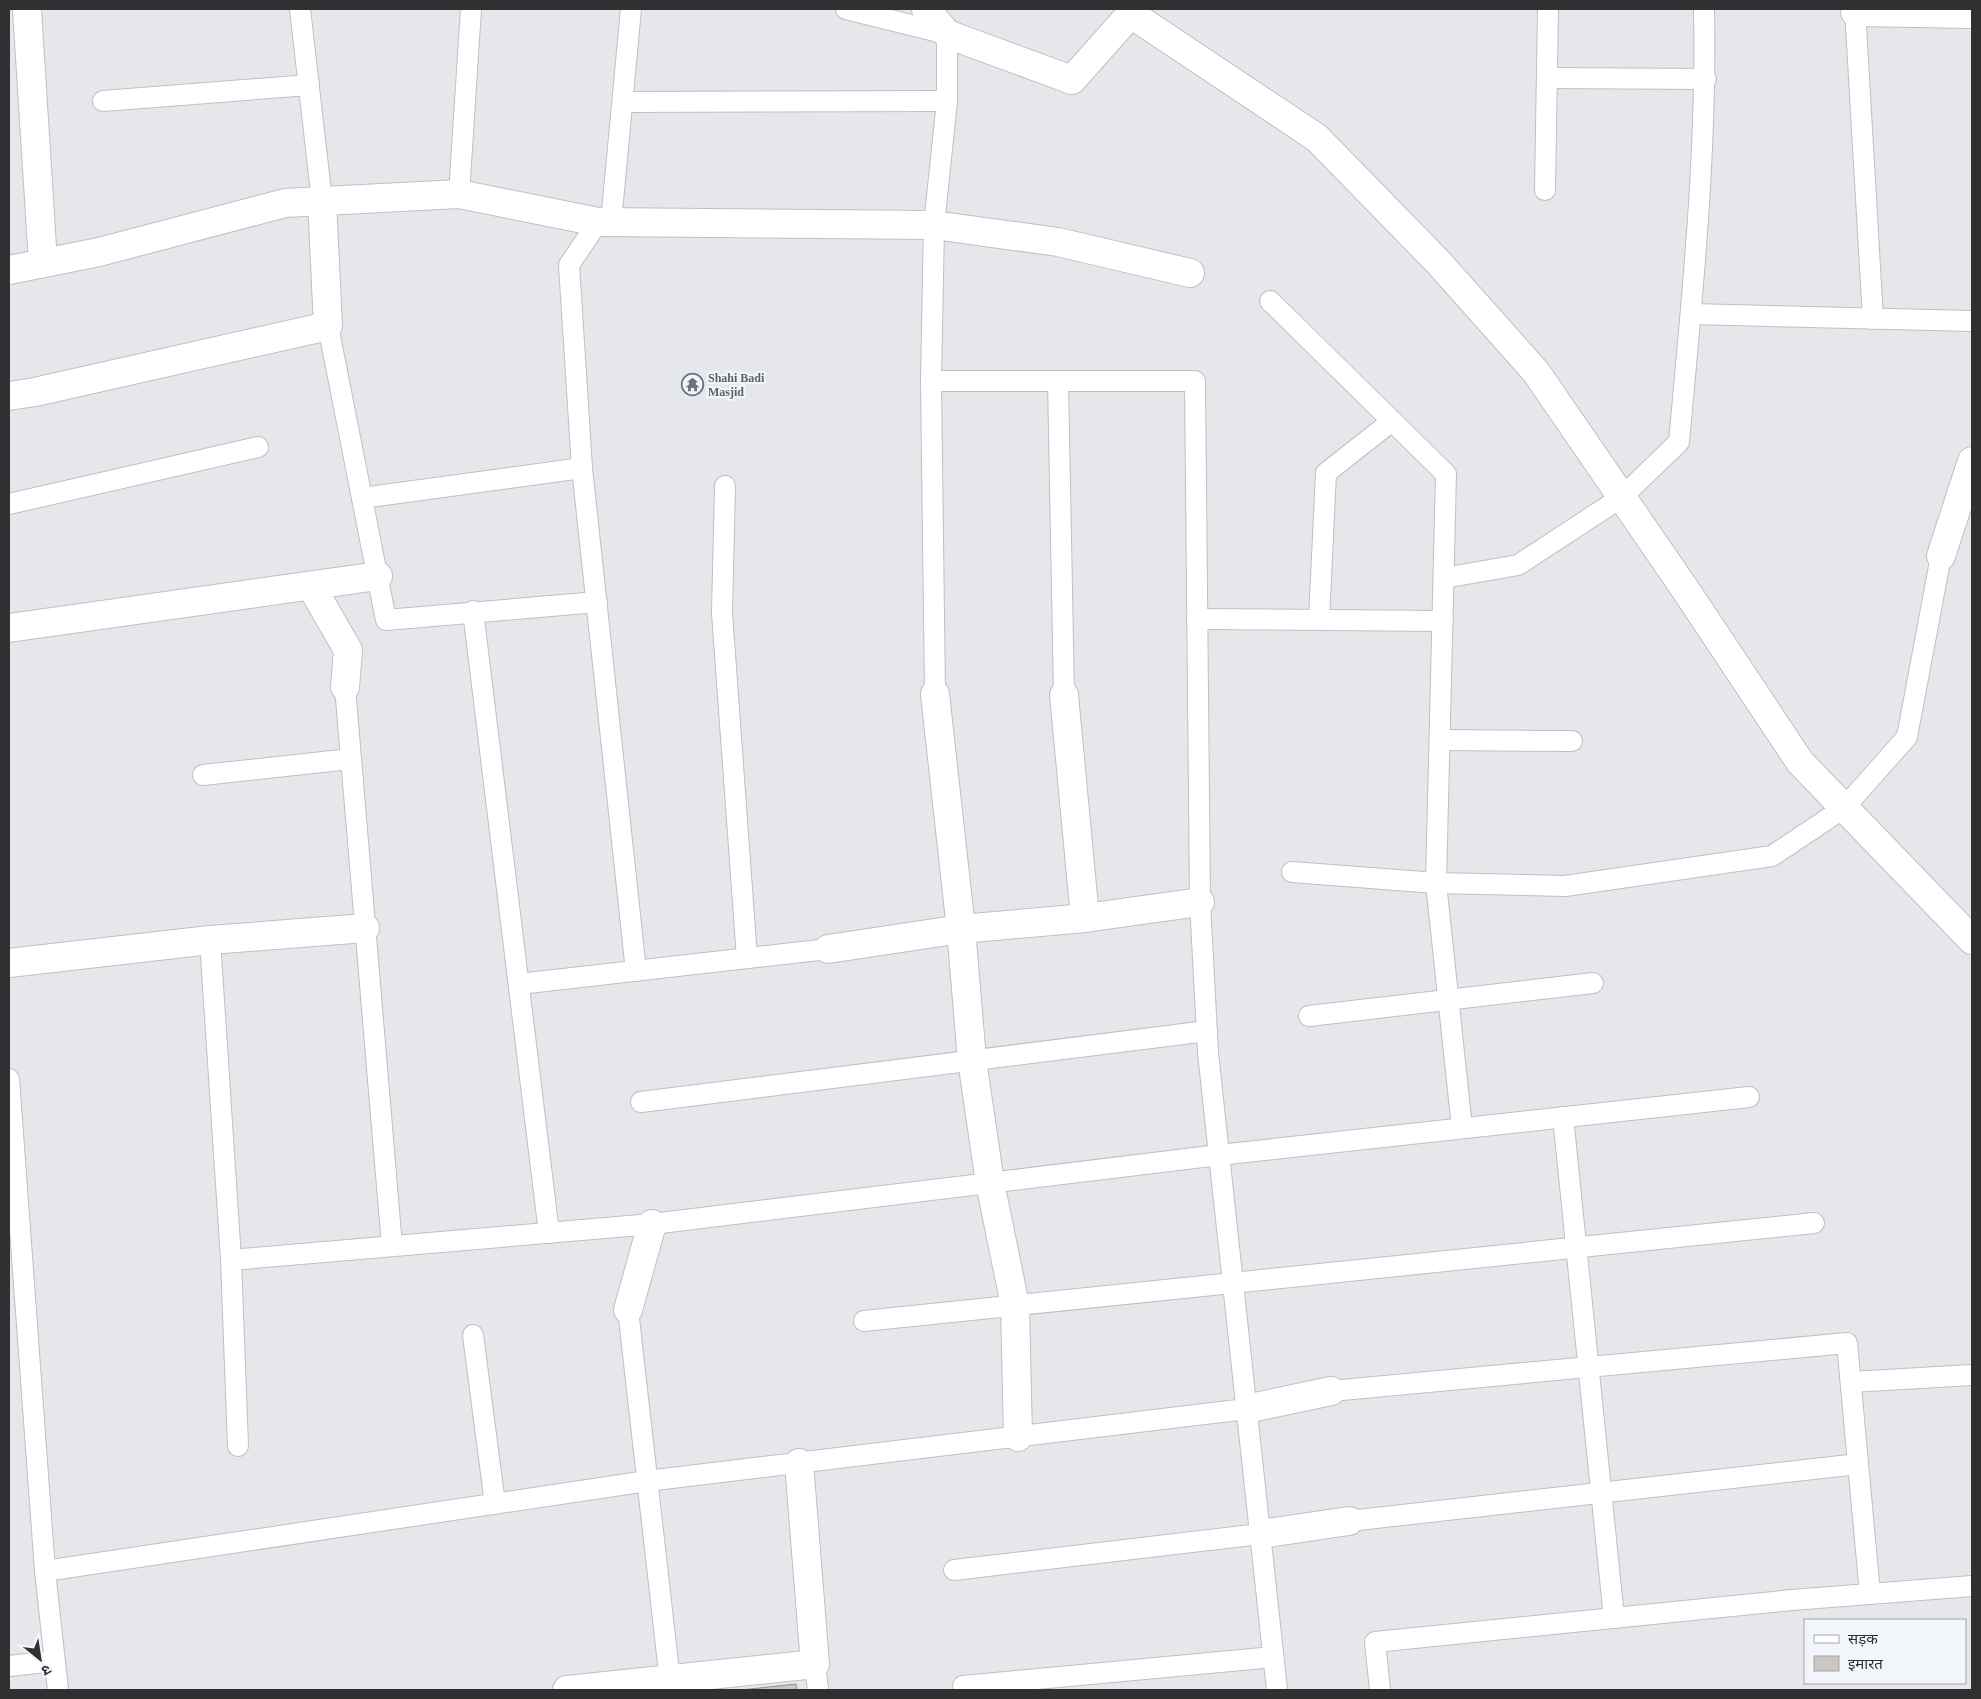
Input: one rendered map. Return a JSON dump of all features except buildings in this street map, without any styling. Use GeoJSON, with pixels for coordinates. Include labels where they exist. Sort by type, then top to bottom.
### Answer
{"type":"FeatureCollection","features":[{"type":"Feature","properties":{"kind":"street"},"geometry":{"type":"LineString","coordinates":[[27,9],[44,263]]}},
{"type":"Feature","properties":{"kind":"street"},"geometry":{"type":"LineString","coordinates":[[926,9],[946,34],[1072,80],[1133,11],[1317,138],[1439,263],[1536,372],[1800,762],[1972,940]]}},
{"type":"Feature","properties":{"kind":"street"},"geometry":{"type":"LineString","coordinates":[[1855,10],[1972,14]]}},
{"type":"Feature","properties":{"kind":"street"},"geometry":{"type":"LineString","coordinates":[[9,270],[99,252],[285,203],[459,194],[605,222],[934,225],[1058,242],[1190,273]]}},
{"type":"Feature","properties":{"kind":"street"},"geometry":{"type":"LineString","coordinates":[[9,396],[35,392],[328,326],[322,200]]}},
{"type":"Feature","properties":{"kind":"street"},"geometry":{"type":"LineString","coordinates":[[1942,556],[1972,462]]}},
{"type":"Feature","properties":{"kind":"street"},"geometry":{"type":"LineString","coordinates":[[9,628],[378,576]]}},
{"type":"Feature","properties":{"kind":"street"},"geometry":{"type":"LineString","coordinates":[[311,586],[348,650],[345,687]]}},
{"type":"Feature","properties":{"kind":"street"},"geometry":{"type":"LineString","coordinates":[[934,694],[962,929],[972,1060],[990,1183],[1015,1305],[1018,1437]]}},
{"type":"Feature","properties":{"kind":"street"},"geometry":{"type":"LineString","coordinates":[[1064,695],[1085,918]]}},
{"type":"Feature","properties":{"kind":"street"},"geometry":{"type":"LineString","coordinates":[[828,949],[962,929],[1085,918],[1200,902]]}},
{"type":"Feature","properties":{"kind":"street"},"geometry":{"type":"LineString","coordinates":[[9,963],[210,940],[365,928]]}},
{"type":"Feature","properties":{"kind":"street"},"geometry":{"type":"LineString","coordinates":[[628,1310],[652,1224]]}},
{"type":"Feature","properties":{"kind":"street"},"geometry":{"type":"LineString","coordinates":[[1246,1410],[1331,1392]]}},
{"type":"Feature","properties":{"kind":"street"},"geometry":{"type":"LineString","coordinates":[[567,1690],[670,1685],[815,1664],[799,1463]]}},
{"type":"Feature","properties":{"kind":"street"},"geometry":{"type":"LineString","coordinates":[[1260,1534],[1349,1521]]}},
{"type":"Feature","properties":{"kind":"lane"},"geometry":{"type":"LineString","coordinates":[[300,9],[322,200]]}},
{"type":"Feature","properties":{"kind":"lane"},"geometry":{"type":"LineString","coordinates":[[459,194],[471,9]]}},
{"type":"Feature","properties":{"kind":"lane"},"geometry":{"type":"LineString","coordinates":[[631,9],[622,102],[605,222],[569,265],[582,468],[636,971]]}},
{"type":"Feature","properties":{"kind":"lane"},"geometry":{"type":"LineString","coordinates":[[846,9],[946,34],[947,101],[934,225],[931,381],[934,694]]}},
{"type":"Feature","properties":{"kind":"lane"},"geometry":{"type":"LineString","coordinates":[[1545,190],[1548,9]]}},
{"type":"Feature","properties":{"kind":"lane"},"geometry":{"type":"LineString","coordinates":[[1444,578],[1518,564],[1622,497],[1679,442],[1691,314],[1706,79],[1704,9]]}},
{"type":"Feature","properties":{"kind":"lane"},"geometry":{"type":"LineString","coordinates":[[1855,10],[1873,319]]}},
{"type":"Feature","properties":{"kind":"lane"},"geometry":{"type":"LineString","coordinates":[[1546,78],[1706,79]]}},
{"type":"Feature","properties":{"kind":"lane"},"geometry":{"type":"LineString","coordinates":[[103,101],[309,85]]}},
{"type":"Feature","properties":{"kind":"lane"},"geometry":{"type":"LineString","coordinates":[[622,102],[947,101]]}},
{"type":"Feature","properties":{"kind":"lane"},"geometry":{"type":"LineString","coordinates":[[1270,301],[1446,474],[1436,883],[1462,1128]]}},
{"type":"Feature","properties":{"kind":"lane"},"geometry":{"type":"LineString","coordinates":[[1691,314],[1972,321]]}},
{"type":"Feature","properties":{"kind":"lane"},"geometry":{"type":"LineString","coordinates":[[328,326],[386,620],[473,611],[597,602]]}},
{"type":"Feature","properties":{"kind":"lane"},"geometry":{"type":"LineString","coordinates":[[931,381],[1195,381],[1200,902],[1207,1031],[1277,1690]]}},
{"type":"Feature","properties":{"kind":"lane"},"geometry":{"type":"LineString","coordinates":[[1058,381],[1064,695]]}},
{"type":"Feature","properties":{"kind":"lane"},"geometry":{"type":"LineString","coordinates":[[1319,620],[1326,473],[1392,421]]}},
{"type":"Feature","properties":{"kind":"lane"},"geometry":{"type":"LineString","coordinates":[[9,504],[258,447]]}},
{"type":"Feature","properties":{"kind":"lane"},"geometry":{"type":"LineString","coordinates":[[362,498],[582,468]]}},
{"type":"Feature","properties":{"kind":"lane"},"geometry":{"type":"LineString","coordinates":[[724,486],[722,613],[747,958]]}},
{"type":"Feature","properties":{"kind":"lane"},"geometry":{"type":"LineString","coordinates":[[1292,872],[1436,883],[1565,886],[1772,856],[1844,808],[1907,736],[1942,556]]}},
{"type":"Feature","properties":{"kind":"lane"},"geometry":{"type":"LineString","coordinates":[[473,611],[549,1233]]}},
{"type":"Feature","properties":{"kind":"lane"},"geometry":{"type":"LineString","coordinates":[[1197,619],[1443,620]]}},
{"type":"Feature","properties":{"kind":"lane"},"geometry":{"type":"LineString","coordinates":[[345,687],[392,1246]]}},
{"type":"Feature","properties":{"kind":"lane"},"geometry":{"type":"LineString","coordinates":[[1440,740],[1572,741]]}},
{"type":"Feature","properties":{"kind":"lane"},"geometry":{"type":"LineString","coordinates":[[203,775],[350,759]]}},
{"type":"Feature","properties":{"kind":"lane"},"geometry":{"type":"LineString","coordinates":[[210,940],[231,1260],[238,1446]]}},
{"type":"Feature","properties":{"kind":"lane"},"geometry":{"type":"LineString","coordinates":[[519,984],[828,949]]}},
{"type":"Feature","properties":{"kind":"lane"},"geometry":{"type":"LineString","coordinates":[[1309,1016],[1593,983]]}},
{"type":"Feature","properties":{"kind":"lane"},"geometry":{"type":"LineString","coordinates":[[641,1102],[1207,1031]]}},
{"type":"Feature","properties":{"kind":"lane"},"geometry":{"type":"LineString","coordinates":[[9,1079],[46,1571],[58,1690]]}},
{"type":"Feature","properties":{"kind":"lane"},"geometry":{"type":"LineString","coordinates":[[231,1260],[652,1224],[1220,1155],[1749,1097]]}},
{"type":"Feature","properties":{"kind":"lane"},"geometry":{"type":"LineString","coordinates":[[1563,1117],[1614,1618]]}},
{"type":"Feature","properties":{"kind":"lane"},"geometry":{"type":"LineString","coordinates":[[864,1321],[1814,1223]]}},
{"type":"Feature","properties":{"kind":"lane"},"geometry":{"type":"LineString","coordinates":[[628,1310],[670,1685]]}},
{"type":"Feature","properties":{"kind":"lane"},"geometry":{"type":"LineString","coordinates":[[473,1335],[495,1504]]}},
{"type":"Feature","properties":{"kind":"lane"},"geometry":{"type":"LineString","coordinates":[[1331,1392],[1847,1343],[1870,1594]]}},
{"type":"Feature","properties":{"kind":"lane"},"geometry":{"type":"LineString","coordinates":[[1851,1382],[1972,1375]]}},
{"type":"Feature","properties":{"kind":"lane"},"geometry":{"type":"LineString","coordinates":[[46,1571],[647,1481],[1246,1410]]}},
{"type":"Feature","properties":{"kind":"lane"},"geometry":{"type":"LineString","coordinates":[[1349,1521],[1858,1464]]}},
{"type":"Feature","properties":{"kind":"lane"},"geometry":{"type":"LineString","coordinates":[[954,1570],[1260,1534]]}},
{"type":"Feature","properties":{"kind":"lane"},"geometry":{"type":"LineString","coordinates":[[1380,1690],[1375,1642],[1614,1618],[1972,1586]]}},
{"type":"Feature","properties":{"kind":"lane"},"geometry":{"type":"LineString","coordinates":[[963,1686],[1273,1657]]}},
{"type":"Feature","properties":{"kind":"lane"},"geometry":{"type":"LineString","coordinates":[[9,1666],[55,1661]]}},
{"type":"Feature","properties":{"kind":"lane"},"geometry":{"type":"LineString","coordinates":[[815,1664],[818,1690]]}},
{"type":"Feature","properties":{"kind":"place","name":"Shahi Badi Masjid"},"geometry":{"type":"Point","coordinates":[692,385]}}]}
